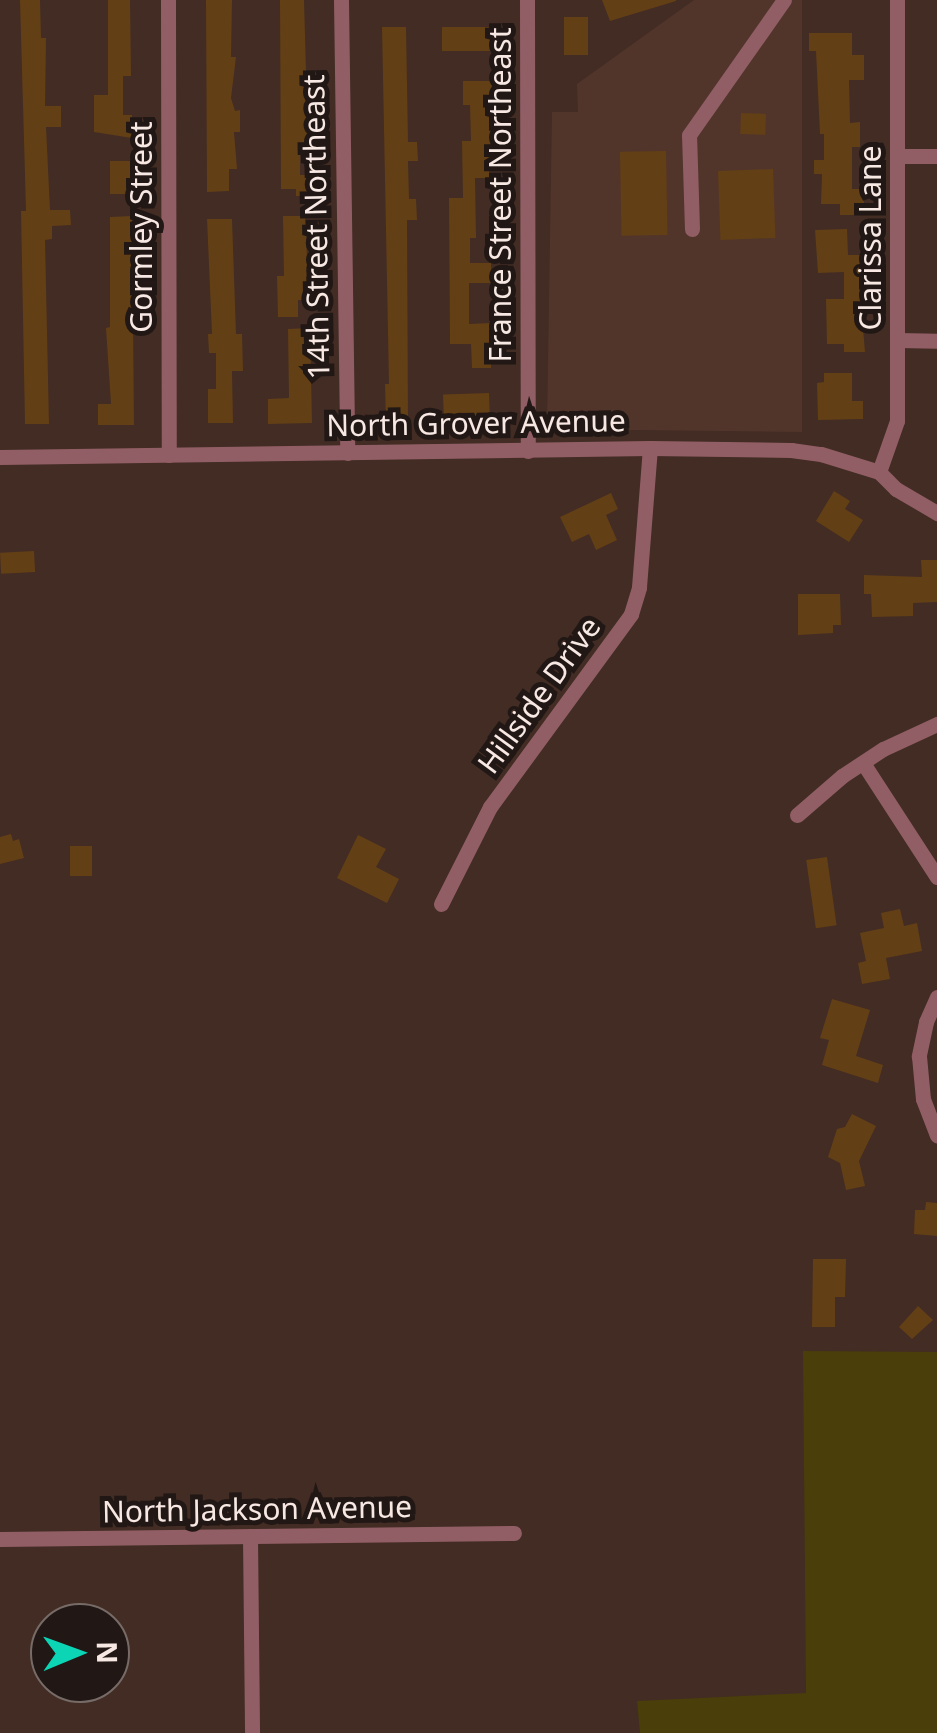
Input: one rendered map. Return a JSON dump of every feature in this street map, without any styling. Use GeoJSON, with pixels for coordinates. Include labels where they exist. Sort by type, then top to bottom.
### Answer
{"type":"FeatureCollection","features":[{"type":"Feature","properties":{"kind":"street","name":"Gormley Street"},"geometry":{"type":"LineString","coordinates":[[168,0],[168,455]]}},
{"type":"Feature","properties":{"kind":"street","name":"14th Street Northeast"},"geometry":{"type":"LineString","coordinates":[[341,0],[347,452]]}},
{"type":"Feature","properties":{"kind":"street","name":"France Street Northeast"},"geometry":{"type":"LineString","coordinates":[[528,0],[528,450]]}},
{"type":"Feature","properties":{"kind":"street"},"geometry":{"type":"LineString","coordinates":[[692,230],[689,135],[784,0]]}},
{"type":"Feature","properties":{"kind":"street","name":"Clarissa Lane"},"geometry":{"type":"LineString","coordinates":[[879,472],[897,421],[898,0]]}},
{"type":"Feature","properties":{"kind":"street"},"geometry":{"type":"LineString","coordinates":[[898,156],[937,156]]}},
{"type":"Feature","properties":{"kind":"street"},"geometry":{"type":"LineString","coordinates":[[898,340],[937,340]]}},
{"type":"Feature","properties":{"kind":"street","name":"North Grover Avenue"},"geometry":{"type":"LineString","coordinates":[[0,457],[650,448],[792,450],[879,472],[896,489],[937,513]]}},
{"type":"Feature","properties":{"kind":"street","name":"Hillside Drive"},"geometry":{"type":"LineString","coordinates":[[442,904],[490,807],[631,614],[639,587],[650,448]]}},
{"type":"Feature","properties":{"kind":"street"},"geometry":{"type":"LineString","coordinates":[[796,815],[863,763],[937,724]]}},
{"type":"Feature","properties":{"kind":"street"},"geometry":{"type":"LineString","coordinates":[[863,763],[937,877]]}},
{"type":"Feature","properties":{"kind":"street"},"geometry":{"type":"LineString","coordinates":[[937,998],[926,1022],[919,1056],[923,1099],[937,1135]]}},
{"type":"Feature","properties":{"kind":"street","name":"North Jackson Avenue"},"geometry":{"type":"LineString","coordinates":[[0,1539],[514,1534]]}},
{"type":"Feature","properties":{"kind":"street"},"geometry":{"type":"LineString","coordinates":[[250,1536],[252,1733]]}},
{"type":"Feature","properties":{"kind":"shaded area"},"geometry":{"type":"Polygon","coordinates":[[[694,0],[802,0],[802,432],[547,429],[552,112],[578,112],[577,84],[694,0]]]}},
{"type":"Feature","properties":{"kind":"shaded area"},"geometry":{"type":"Polygon","coordinates":[[[803,1351],[937,1352],[937,1733],[640,1733],[637,1701],[806,1693],[803,1351]]]}},
{"type":"Feature","properties":{"kind":"building"},"geometry":{"type":"Polygon","coordinates":[[[20,0],[40,0],[41,38],[46,38],[45,106],[61,106],[61,127],[46,127],[50,210],[70,210],[71,225],[52,226],[52,239],[45,240],[49,424],[25,424],[21,211],[26,211],[20,0]]]}},
{"type":"Feature","properties":{"kind":"building"},"geometry":{"type":"Polygon","coordinates":[[[108,0],[130,0],[131,76],[123,76],[123,115],[132,115],[132,138],[94,132],[94,95],[108,95],[108,0]]]}},
{"type":"Feature","properties":{"kind":"building"},"geometry":{"type":"Polygon","coordinates":[[[206,0],[232,0],[231,57],[236,57],[231,98],[235,111],[240,110],[240,132],[234,132],[237,169],[229,169],[229,191],[207,192],[206,0]]]}},
{"type":"Feature","properties":{"kind":"building"},"geometry":{"type":"Polygon","coordinates":[[[280,0],[304,0],[308,144],[300,144],[300,175],[309,175],[309,196],[296,196],[296,189],[281,189],[280,0]]]}},
{"type":"Feature","properties":{"kind":"building"},"geometry":{"type":"Polygon","coordinates":[[[602,0],[676,0],[676,1],[610,21],[602,0]]]}},
{"type":"Feature","properties":{"kind":"building"},"geometry":{"type":"Polygon","coordinates":[[[564,17],[588,17],[588,55],[564,55],[564,17]]]}},
{"type":"Feature","properties":{"kind":"building"},"geometry":{"type":"Polygon","coordinates":[[[382,27],[406,27],[408,142],[417,142],[418,161],[408,161],[409,199],[416,199],[417,220],[407,220],[408,424],[386,425],[385,384],[389,384],[382,27]]]}},
{"type":"Feature","properties":{"kind":"building"},"geometry":{"type":"Polygon","coordinates":[[[442,27],[492,27],[492,51],[442,51],[442,27]]]}},
{"type":"Feature","properties":{"kind":"building"},"geometry":{"type":"Polygon","coordinates":[[[809,33],[852,33],[852,55],[864,55],[864,80],[849,80],[850,123],[860,122],[860,147],[852,147],[852,189],[864,189],[864,215],[840,215],[840,204],[821,204],[822,174],[814,174],[814,160],[824,160],[824,134],[820,134],[816,51],[809,51],[809,33]]]}},
{"type":"Feature","properties":{"kind":"building"},"geometry":{"type":"Polygon","coordinates":[[[463,81],[492,81],[489,178],[475,178],[476,238],[470,238],[470,263],[491,263],[491,283],[469,283],[469,324],[491,323],[491,368],[472,368],[471,344],[450,344],[449,198],[463,198],[462,141],[471,141],[470,105],[463,105],[463,81]]]}},
{"type":"Feature","properties":{"kind":"building"},"geometry":{"type":"Polygon","coordinates":[[[741,113],[766,114],[765,135],[740,134],[741,113]]]}},
{"type":"Feature","properties":{"kind":"building"},"geometry":{"type":"Polygon","coordinates":[[[666,151],[667,235],[621,236],[620,152],[666,151]]]}},
{"type":"Feature","properties":{"kind":"building"},"geometry":{"type":"Polygon","coordinates":[[[110,161],[131,161],[131,194],[110,194],[110,161]]]}},
{"type":"Feature","properties":{"kind":"building"},"geometry":{"type":"Polygon","coordinates":[[[773,169],[775,238],[720,240],[718,171],[773,169]]]}},
{"type":"Feature","properties":{"kind":"building"},"geometry":{"type":"Polygon","coordinates":[[[132,216],[134,425],[98,425],[98,404],[111,404],[106,328],[110,327],[110,217],[132,216]]]}},
{"type":"Feature","properties":{"kind":"building"},"geometry":{"type":"Polygon","coordinates":[[[283,216],[305,216],[309,300],[298,300],[298,317],[278,317],[277,276],[284,276],[283,216]]]}},
{"type":"Feature","properties":{"kind":"building"},"geometry":{"type":"Polygon","coordinates":[[[207,219],[232,219],[236,334],[242,334],[243,371],[232,371],[233,423],[208,423],[208,389],[216,389],[216,353],[209,353],[208,334],[212,334],[207,219]]]}},
{"type":"Feature","properties":{"kind":"building"},"geometry":{"type":"Polygon","coordinates":[[[847,229],[848,255],[864,255],[865,281],[859,281],[865,352],[844,352],[844,344],[827,344],[826,299],[844,299],[844,272],[818,273],[815,230],[847,229]]]}},
{"type":"Feature","properties":{"kind":"building"},"geometry":{"type":"Polygon","coordinates":[[[310,328],[312,423],[268,424],[268,399],[289,398],[288,329],[310,328]]]}},
{"type":"Feature","properties":{"kind":"building"},"geometry":{"type":"Polygon","coordinates":[[[824,373],[852,373],[852,401],[863,401],[863,419],[818,420],[817,383],[824,382],[824,373]]]}},
{"type":"Feature","properties":{"kind":"building"},"geometry":{"type":"Polygon","coordinates":[[[489,393],[490,418],[444,420],[443,395],[489,393]]]}},
{"type":"Feature","properties":{"kind":"building"},"geometry":{"type":"Polygon","coordinates":[[[834,491],[850,501],[845,509],[863,520],[849,542],[816,521],[834,491]]]}},
{"type":"Feature","properties":{"kind":"building"},"geometry":{"type":"Polygon","coordinates":[[[611,493],[618,509],[606,515],[617,540],[596,550],[589,534],[572,542],[560,517],[611,493]]]}},
{"type":"Feature","properties":{"kind":"building"},"geometry":{"type":"Polygon","coordinates":[[[34,551],[35,572],[1,574],[0,553],[34,551]]]}},
{"type":"Feature","properties":{"kind":"building"},"geometry":{"type":"Polygon","coordinates":[[[921,560],[937,560],[937,602],[913,603],[913,616],[872,617],[871,594],[864,594],[864,575],[922,577],[921,560]]]}},
{"type":"Feature","properties":{"kind":"building"},"geometry":{"type":"Polygon","coordinates":[[[798,594],[840,594],[841,625],[833,625],[833,633],[798,635],[798,594]]]}},
{"type":"Feature","properties":{"kind":"building"},"geometry":{"type":"Polygon","coordinates":[[[11,834],[13,841],[19,839],[24,858],[0,864],[0,837],[11,834]]]}},
{"type":"Feature","properties":{"kind":"building"},"geometry":{"type":"Polygon","coordinates":[[[358,835],[386,849],[376,867],[399,879],[387,903],[337,878],[358,835]]]}},
{"type":"Feature","properties":{"kind":"building"},"geometry":{"type":"Polygon","coordinates":[[[70,846],[92,846],[92,876],[70,876],[70,846]]]}},
{"type":"Feature","properties":{"kind":"building"},"geometry":{"type":"Polygon","coordinates":[[[827,857],[837,925],[816,928],[806,860],[827,857]]]}},
{"type":"Feature","properties":{"kind":"building"},"geometry":{"type":"Polygon","coordinates":[[[900,909],[904,926],[917,923],[922,951],[886,958],[890,979],[862,984],[858,963],[866,961],[860,933],[884,928],[881,913],[900,909]]]}},
{"type":"Feature","properties":{"kind":"building"},"geometry":{"type":"Polygon","coordinates":[[[832,999],[870,1010],[856,1056],[883,1065],[878,1083],[822,1065],[829,1040],[820,1038],[832,999]]]}},
{"type":"Feature","properties":{"kind":"building"},"geometry":{"type":"Polygon","coordinates":[[[852,1114],[876,1126],[859,1161],[865,1186],[846,1190],[840,1163],[828,1157],[837,1129],[845,1127],[852,1114]]]}},
{"type":"Feature","properties":{"kind":"building"},"geometry":{"type":"Polygon","coordinates":[[[926,1202],[937,1203],[937,1236],[914,1234],[915,1210],[925,1210],[926,1202]]]}},
{"type":"Feature","properties":{"kind":"building"},"geometry":{"type":"Polygon","coordinates":[[[813,1259],[846,1259],[845,1297],[835,1297],[835,1327],[812,1327],[813,1259]]]}},
{"type":"Feature","properties":{"kind":"building"},"geometry":{"type":"Polygon","coordinates":[[[918,1306],[933,1320],[912,1339],[899,1327],[918,1306]]]}}]}
